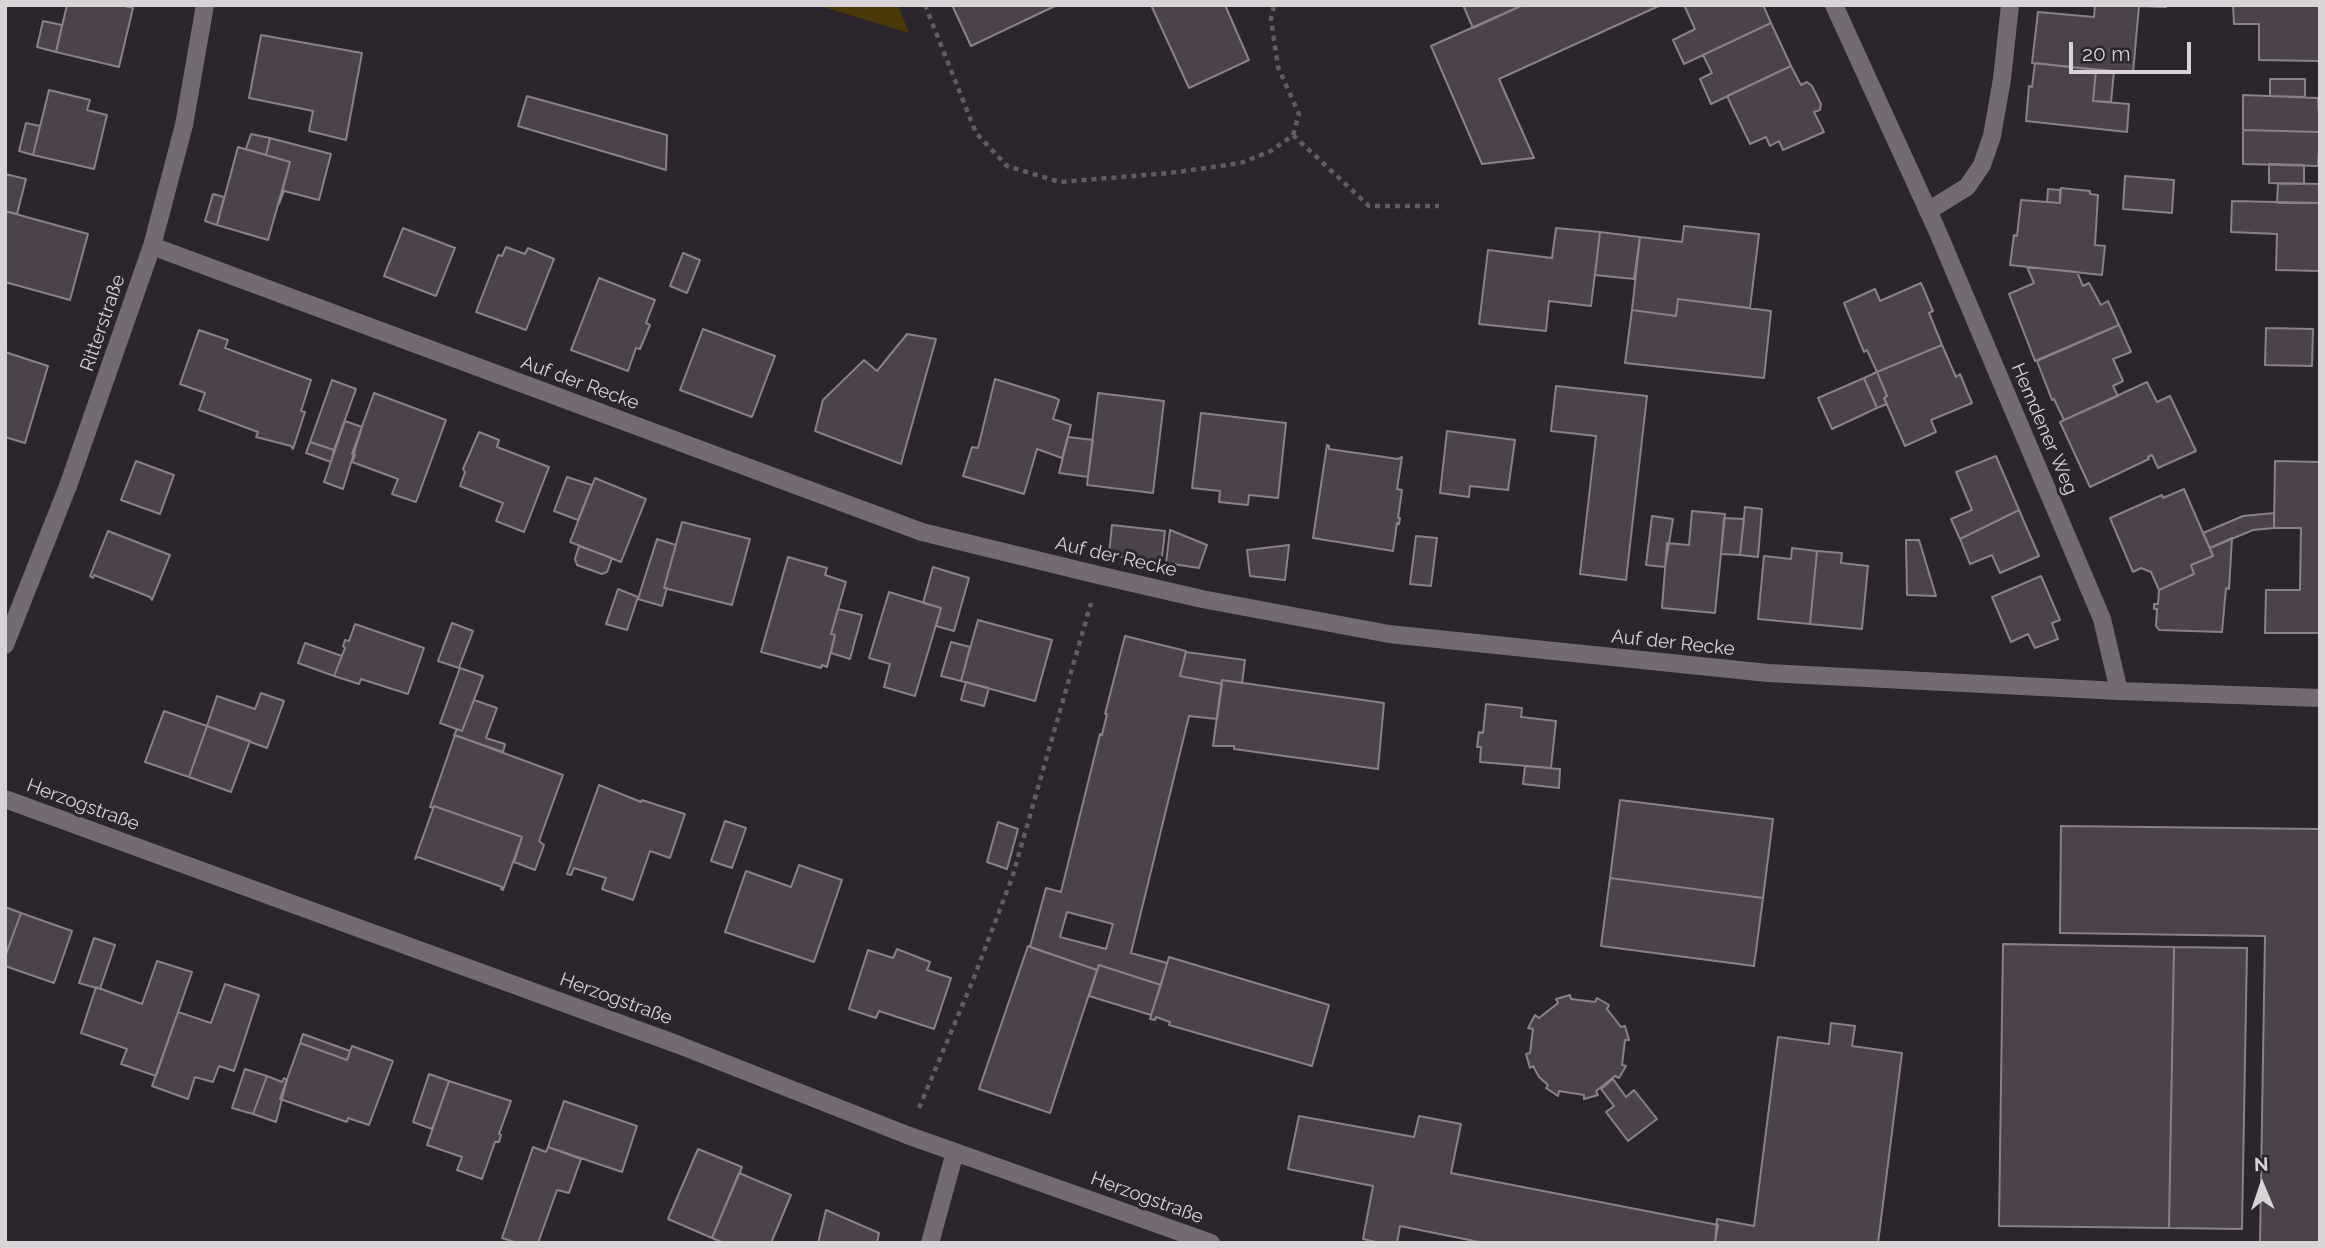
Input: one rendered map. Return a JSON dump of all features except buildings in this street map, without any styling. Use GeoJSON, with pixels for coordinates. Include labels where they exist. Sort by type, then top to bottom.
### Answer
{"type":"FeatureCollection","features":[{"type":"Feature","properties":{"kind":"street","name":"Ritterstraße"},"geometry":{"type":"LineString","coordinates":[[5,645],[68,486],[152,246],[184,125],[205,5]]}},
{"type":"Feature","properties":{"kind":"street","name":"Hemdener Weg"},"geometry":{"type":"LineString","coordinates":[[1834,5],[1928,211],[2102,619],[2119,691]]}},
{"type":"Feature","properties":{"kind":"street"},"geometry":{"type":"LineString","coordinates":[[1928,211],[1967,187],[1982,165],[1992,136],[2002,79],[2010,5]]}},
{"type":"Feature","properties":{"kind":"street","name":"Auf der Recke"},"geometry":{"type":"LineString","coordinates":[[152,246],[922,532],[1202,599],[1389,634],[1768,673],[2119,691]]}},
{"type":"Feature","properties":{"kind":"street"},"geometry":{"type":"LineString","coordinates":[[2119,691],[2320,698]]}},
{"type":"Feature","properties":{"kind":"street","name":"Herzogstraße"},"geometry":{"type":"LineString","coordinates":[[5,799],[679,1045],[907,1135],[1211,1243]]}},
{"type":"Feature","properties":{"kind":"street"},"geometry":{"type":"LineString","coordinates":[[930,1243],[955,1152]]}},
{"type":"Feature","properties":{"kind":"path"},"geometry":{"type":"LineString","coordinates":[[925,5],[976,133],[1007,166],[1060,182],[1170,173],[1241,163],[1270,151],[1293,135],[1299,114],[1278,67],[1271,19],[1273,5]]}},
{"type":"Feature","properties":{"kind":"path"},"geometry":{"type":"LineString","coordinates":[[1293,135],[1369,205],[1439,206]]}},
{"type":"Feature","properties":{"kind":"path"},"geometry":{"type":"LineString","coordinates":[[907,1135],[973,980],[1012,878],[1098,575]]}},
{"type":"Feature","properties":{"kind":"shaded area"},"geometry":{"type":"Polygon","coordinates":[[[817,5],[898,5],[909,33],[817,5]]]}}]}
